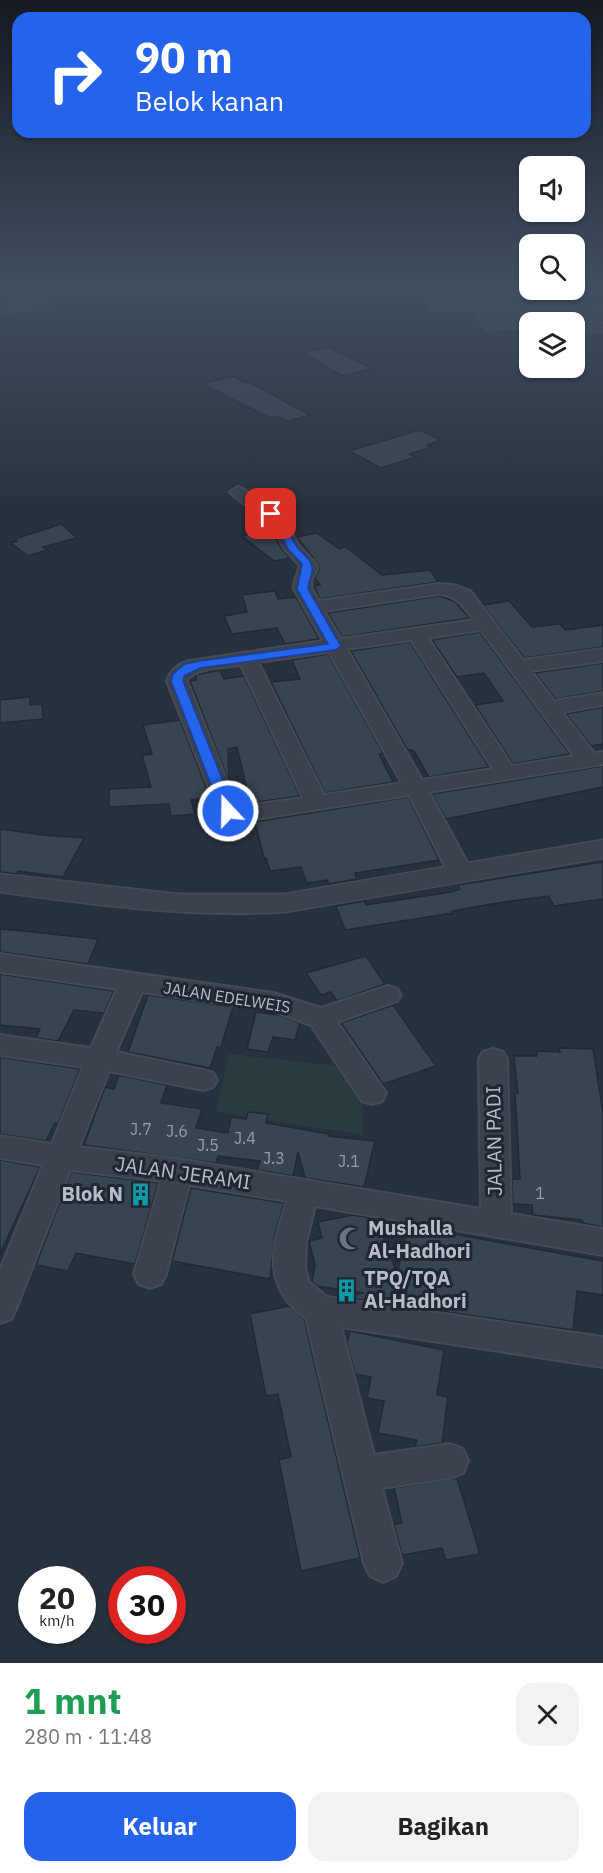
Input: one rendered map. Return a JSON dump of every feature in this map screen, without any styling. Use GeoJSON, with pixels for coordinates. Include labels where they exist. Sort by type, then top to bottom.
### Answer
{"type":"FeatureCollection","features":[{"type":"Feature","properties":{"kind":"street"},"geometry":{"type":"LineString","coordinates":[[238,492],[271,514],[281,525],[291,547],[307,564],[308,569],[302,581],[303,589],[416,788],[460,872]]}},
{"type":"Feature","properties":{"kind":"street"},"geometry":{"type":"LineString","coordinates":[[313,607],[447,589],[464,595],[483,624],[548,708],[595,759]]}},
{"type":"Feature","properties":{"kind":"street"},"geometry":{"type":"LineString","coordinates":[[483,624],[189,667],[178,674],[177,681],[228,811],[243,815],[595,759]]}},
{"type":"Feature","properties":{"kind":"street"},"geometry":{"type":"LineString","coordinates":[[416,634],[506,772]]}},
{"type":"Feature","properties":{"kind":"street"},"geometry":{"type":"LineString","coordinates":[[517,667],[603,655]]}},
{"type":"Feature","properties":{"kind":"street"},"geometry":{"type":"LineString","coordinates":[[247,658],[317,804]]}},
{"type":"Feature","properties":{"kind":"street"},"geometry":{"type":"LineString","coordinates":[[548,708],[603,699]]}},
{"type":"Feature","properties":{"kind":"street"},"geometry":{"type":"LineString","coordinates":[[0,883],[171,902],[257,905],[285,903],[603,849]]}},
{"type":"Feature","properties":{"kind":"street","name":"JALAN EDELWEIS"},"geometry":{"type":"LineString","coordinates":[[0,963],[273,1002],[300,1009],[320,1018]]}},
{"type":"Feature","properties":{"kind":"street"},"geometry":{"type":"LineString","coordinates":[[0,1309],[10,1261],[62,1157],[100,1059],[134,982]]}},
{"type":"Feature","properties":{"kind":"street"},"geometry":{"type":"LineString","coordinates":[[372,1093],[320,1018],[388,994]]}},
{"type":"Feature","properties":{"kind":"street"},"geometry":{"type":"LineString","coordinates":[[0,1045],[100,1059],[203,1080]]}},
{"type":"Feature","properties":{"kind":"street","name":"JALAN PADI"},"geometry":{"type":"LineString","coordinates":[[493,1059],[496,1223]]}},
{"type":"Feature","properties":{"kind":"street","name":"JALAN JERAMI"},"geometry":{"type":"LineString","coordinates":[[0,1147],[305,1191],[603,1242]]}},
{"type":"Feature","properties":{"kind":"street"},"geometry":{"type":"LineString","coordinates":[[150,1274],[178,1171]]}},
{"type":"Feature","properties":{"kind":"street"},"geometry":{"type":"LineString","coordinates":[[305,1191],[289,1250],[291,1278],[299,1294],[320,1310],[603,1352]]}},
{"type":"Feature","properties":{"kind":"street"},"geometry":{"type":"LineString","coordinates":[[320,1310],[383,1563]]}},
{"type":"Feature","properties":{"kind":"street"},"geometry":{"type":"LineString","coordinates":[[362,1474],[450,1461]]}},
{"type":"Feature","properties":{"kind":"shaded area"},"geometry":{"type":"Polygon","coordinates":[[[229,1054],[338,1066],[362,1095],[363,1135],[216,1112],[229,1054]]]}},
{"type":"Feature","properties":{"kind":"building"},"geometry":{"type":"Polygon","coordinates":[[[321,364],[363,364],[372,368],[343,376],[321,364]]]}},
{"type":"Feature","properties":{"kind":"building"},"geometry":{"type":"Polygon","coordinates":[[[233,376],[245,383],[249,382],[310,415],[288,421],[275,416],[270,418],[203,384],[233,376]]]}},
{"type":"Feature","properties":{"kind":"building"},"geometry":{"type":"Polygon","coordinates":[[[419,430],[441,440],[427,445],[431,447],[409,454],[416,457],[381,468],[349,451],[419,430]]]}},
{"type":"Feature","properties":{"kind":"building"},"geometry":{"type":"Polygon","coordinates":[[[61,524],[77,538],[43,547],[47,550],[28,556],[11,543],[17,541],[15,539],[61,524]]]}},
{"type":"Feature","properties":{"kind":"building"},"geometry":{"type":"Polygon","coordinates":[[[268,529],[290,558],[274,561],[242,536],[268,529]]]}},
{"type":"Feature","properties":{"kind":"building"},"geometry":{"type":"Polygon","coordinates":[[[317,533],[339,549],[346,547],[382,575],[430,570],[438,582],[320,599],[314,586],[320,585],[315,578],[319,570],[318,564],[297,537],[317,533]]]}},
{"type":"Feature","properties":{"kind":"building"},"geometry":{"type":"Polygon","coordinates":[[[275,591],[278,599],[296,597],[319,639],[285,644],[277,628],[232,634],[224,616],[247,612],[242,595],[275,591]]]}},
{"type":"Feature","properties":{"kind":"building"},"geometry":{"type":"Polygon","coordinates":[[[439,596],[454,601],[470,618],[342,637],[328,613],[439,596]]]}},
{"type":"Feature","properties":{"kind":"building"},"geometry":{"type":"Polygon","coordinates":[[[509,601],[532,627],[560,624],[565,630],[603,625],[603,647],[524,658],[483,605],[509,601]]]}},
{"type":"Feature","properties":{"kind":"building"},"geometry":{"type":"Polygon","coordinates":[[[480,632],[570,754],[513,764],[475,705],[503,701],[484,673],[457,677],[432,640],[480,632]]]}},
{"type":"Feature","properties":{"kind":"building"},"geometry":{"type":"Polygon","coordinates":[[[410,642],[489,767],[429,777],[414,751],[407,749],[351,651],[410,642]]]}},
{"type":"Feature","properties":{"kind":"building"},"geometry":{"type":"Polygon","coordinates":[[[328,654],[383,753],[379,754],[393,782],[325,793],[271,682],[300,679],[292,660],[328,654]]]}},
{"type":"Feature","properties":{"kind":"building"},"geometry":{"type":"Polygon","coordinates":[[[603,663],[603,691],[555,699],[535,673],[603,663]]]}},
{"type":"Feature","properties":{"kind":"building"},"geometry":{"type":"Polygon","coordinates":[[[220,670],[224,679],[244,676],[300,796],[250,803],[237,747],[228,749],[229,782],[190,681],[196,680],[196,675],[220,670]]]}},
{"type":"Feature","properties":{"kind":"building"},"geometry":{"type":"Polygon","coordinates":[[[30,697],[30,705],[42,704],[43,719],[0,723],[0,700],[30,697]]]}},
{"type":"Feature","properties":{"kind":"building"},"geometry":{"type":"Polygon","coordinates":[[[603,707],[603,744],[591,746],[566,714],[603,707]]]}},
{"type":"Feature","properties":{"kind":"building"},"geometry":{"type":"Polygon","coordinates":[[[180,720],[210,797],[191,800],[195,814],[171,816],[169,804],[109,807],[109,789],[151,787],[142,755],[152,754],[143,725],[180,720]]]}},
{"type":"Feature","properties":{"kind":"building"},"geometry":{"type":"Polygon","coordinates":[[[603,766],[603,787],[446,819],[432,794],[603,766]]]}},
{"type":"Feature","properties":{"kind":"building"},"geometry":{"type":"Polygon","coordinates":[[[408,797],[439,860],[355,873],[357,879],[329,884],[327,880],[307,883],[301,867],[270,871],[266,858],[264,858],[255,822],[408,797]]]}},
{"type":"Feature","properties":{"kind":"building"},"geometry":{"type":"Polygon","coordinates":[[[0,829],[84,838],[63,877],[18,871],[17,874],[0,872],[0,829]]]}},
{"type":"Feature","properties":{"kind":"building"},"geometry":{"type":"Polygon","coordinates":[[[603,862],[603,899],[554,906],[548,896],[345,930],[336,906],[365,901],[366,905],[451,892],[460,889],[458,885],[603,862]]]}},
{"type":"Feature","properties":{"kind":"building"},"geometry":{"type":"Polygon","coordinates":[[[0,929],[98,939],[88,964],[0,952],[0,929]]]}},
{"type":"Feature","properties":{"kind":"building"},"geometry":{"type":"Polygon","coordinates":[[[366,956],[385,984],[337,1001],[331,992],[321,995],[306,973],[366,956]]]}},
{"type":"Feature","properties":{"kind":"building"},"geometry":{"type":"Polygon","coordinates":[[[0,974],[114,991],[104,1013],[74,1010],[58,1041],[36,1038],[40,1029],[0,1025],[0,974]]]}},
{"type":"Feature","properties":{"kind":"building"},"geometry":{"type":"Polygon","coordinates":[[[148,995],[233,1007],[221,1047],[217,1047],[210,1068],[128,1052],[148,995]]]}},
{"type":"Feature","properties":{"kind":"building"},"geometry":{"type":"Polygon","coordinates":[[[393,1005],[436,1066],[383,1084],[341,1023],[393,1005]]]}},
{"type":"Feature","properties":{"kind":"building"},"geometry":{"type":"Polygon","coordinates":[[[256,1012],[279,1015],[300,1023],[295,1040],[273,1037],[268,1052],[247,1049],[256,1012]]]}},
{"type":"Feature","properties":{"kind":"building"},"geometry":{"type":"Polygon","coordinates":[[[559,1048],[593,1049],[603,1113],[603,1227],[583,1223],[582,1220],[533,1215],[532,1205],[513,1204],[512,1179],[520,1179],[515,1093],[518,1093],[514,1056],[537,1056],[537,1051],[560,1052],[559,1048]]]}},
{"type":"Feature","properties":{"kind":"building"},"geometry":{"type":"Polygon","coordinates":[[[0,1057],[80,1069],[58,1124],[55,1123],[46,1141],[0,1134],[0,1057]]]}},
{"type":"Feature","properties":{"kind":"building"},"geometry":{"type":"Polygon","coordinates":[[[119,1075],[167,1085],[161,1103],[202,1109],[196,1128],[228,1133],[231,1117],[246,1119],[248,1112],[268,1114],[266,1123],[329,1134],[328,1136],[375,1141],[364,1187],[305,1178],[298,1152],[293,1176],[257,1170],[260,1161],[218,1156],[216,1163],[84,1145],[105,1087],[114,1089],[119,1075]]]}},
{"type":"Feature","properties":{"kind":"building"},"geometry":{"type":"Polygon","coordinates":[[[0,1160],[40,1167],[0,1254],[0,1160]]]}},
{"type":"Feature","properties":{"kind":"building"},"geometry":{"type":"Polygon","coordinates":[[[71,1172],[158,1183],[135,1264],[76,1253],[68,1271],[36,1265],[71,1172]]]}},
{"type":"Feature","properties":{"kind":"building"},"geometry":{"type":"Polygon","coordinates":[[[191,1188],[284,1203],[275,1234],[270,1279],[172,1261],[191,1188]]]}},
{"type":"Feature","properties":{"kind":"building"},"geometry":{"type":"Polygon","coordinates":[[[353,1215],[377,1219],[397,1274],[408,1226],[603,1261],[603,1295],[577,1291],[573,1330],[342,1297],[364,1293],[317,1286],[312,1282],[315,1265],[309,1241],[322,1238],[318,1222],[353,1215]]]}},
{"type":"Feature","properties":{"kind":"building"},"geometry":{"type":"Polygon","coordinates":[[[289,1306],[304,1319],[360,1558],[301,1571],[279,1460],[291,1457],[278,1394],[266,1396],[250,1314],[289,1306]]]}},
{"type":"Feature","properties":{"kind":"building"},"geometry":{"type":"Polygon","coordinates":[[[350,1331],[444,1350],[437,1395],[448,1397],[442,1443],[415,1447],[417,1440],[378,1433],[384,1401],[367,1398],[371,1377],[355,1374],[347,1343],[350,1331]]]}},
{"type":"Feature","properties":{"kind":"building"},"geometry":{"type":"Polygon","coordinates":[[[457,1478],[480,1554],[446,1560],[442,1548],[402,1555],[394,1524],[402,1523],[394,1488],[457,1478]]]}},
{"type":"Feature","properties":{"kind":"place","name":"Blok N"},"geometry":{"type":"Point","coordinates":[141,1194]}},
{"type":"Feature","properties":{"kind":"place","name":"Mushalla Al-Hadhori"},"geometry":{"type":"Point","coordinates":[350,1239]}},
{"type":"Feature","properties":{"kind":"place","name":"TPQ/TQA Al-Hadhori"},"geometry":{"type":"Point","coordinates":[346,1290]}},
{"type":"Feature","properties":{"kind":"route"},"geometry":{"type":"LineString","coordinates":[[228,811],[177,681],[178,674],[184,669],[200,664],[335,646],[303,589],[302,581],[308,569],[307,564],[291,547],[281,525],[271,514]]}}]}
